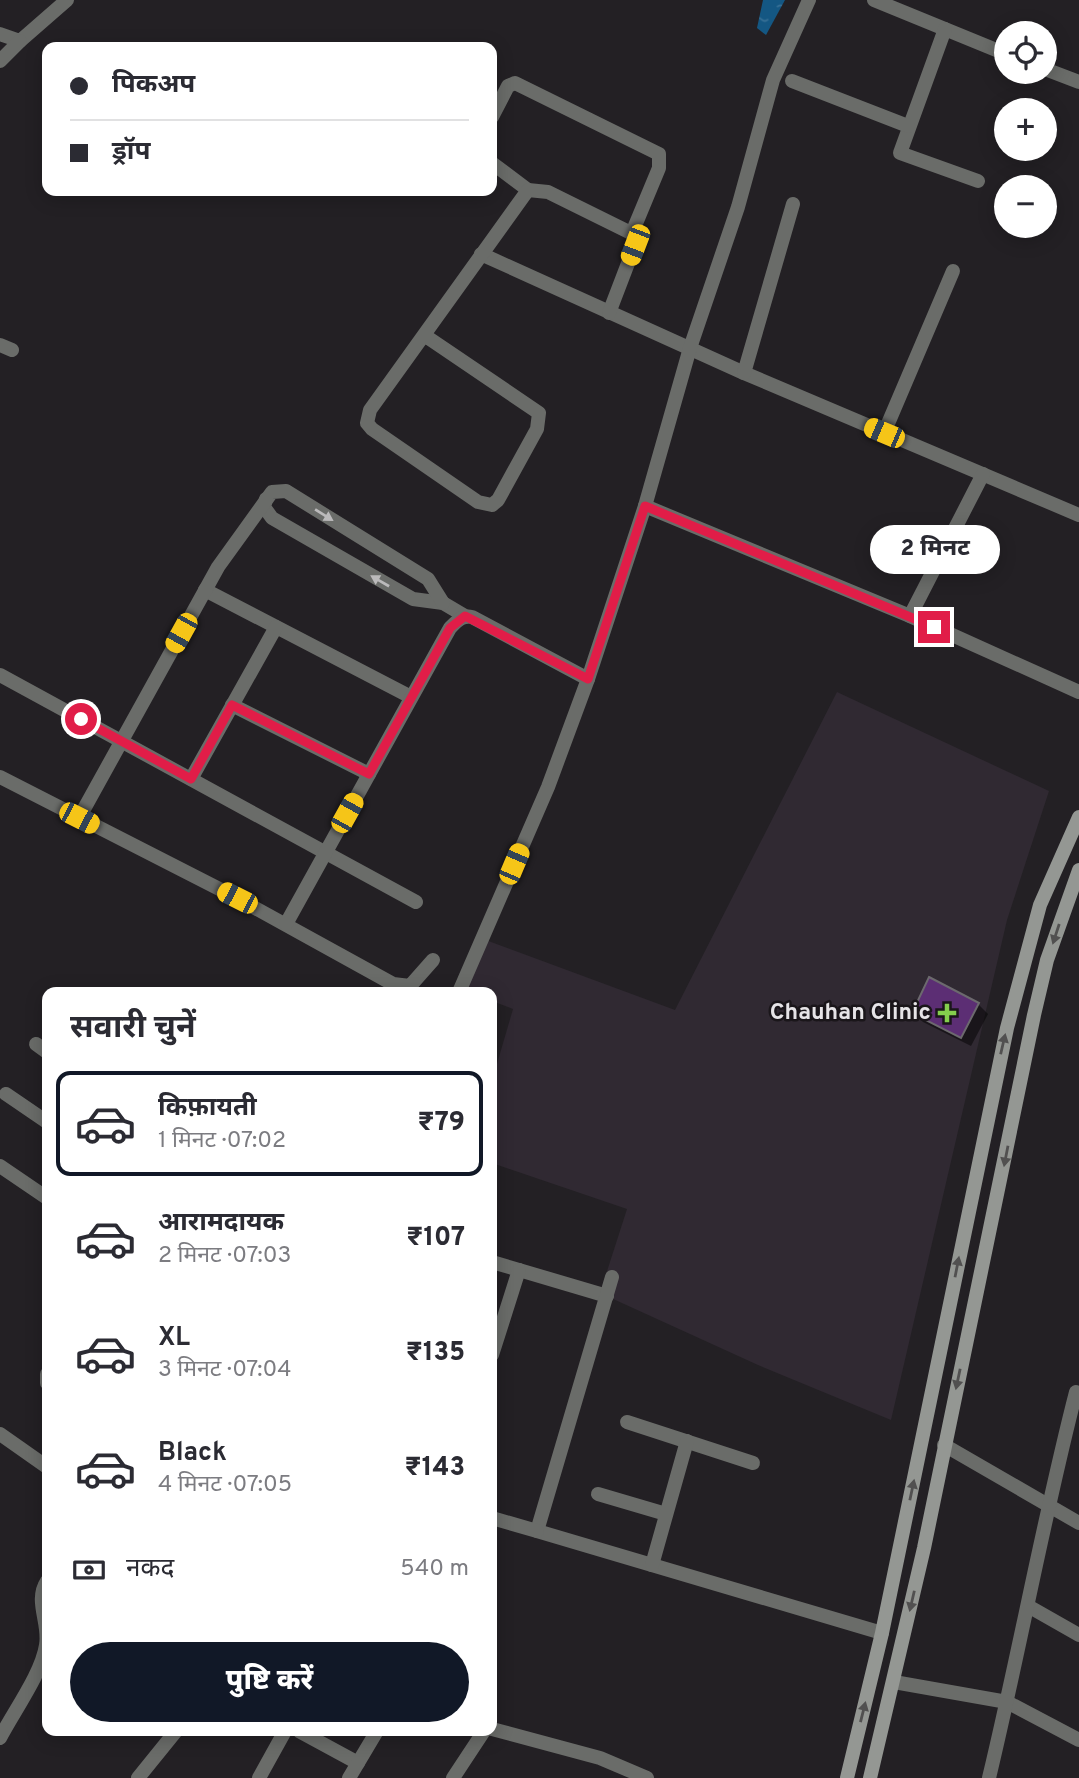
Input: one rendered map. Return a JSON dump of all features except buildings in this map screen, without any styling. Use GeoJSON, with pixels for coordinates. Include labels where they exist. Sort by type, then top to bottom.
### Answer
{"type":"FeatureCollection","features":[{"type":"Feature","properties":{"kind":"main road"},"geometry":{"type":"LineString","coordinates":[[847,1778],[882,1633],[1007,1028],[1040,905],[1079,817]]}},
{"type":"Feature","properties":{"kind":"main road"},"geometry":{"type":"LineString","coordinates":[[870,1778],[894,1682],[1034,1015],[1047,960],[1073,904],[1079,870]]}},
{"type":"Feature","properties":{"kind":"street"},"geometry":{"type":"LineString","coordinates":[[0,61],[67,0]]}},
{"type":"Feature","properties":{"kind":"street"},"geometry":{"type":"LineString","coordinates":[[461,987],[548,787],[588,679],[645,506],[690,348],[738,207],[774,80],[809,0]]}},
{"type":"Feature","properties":{"kind":"street"},"geometry":{"type":"LineString","coordinates":[[874,0],[994,49]]}},
{"type":"Feature","properties":{"kind":"street"},"geometry":{"type":"LineString","coordinates":[[945,29],[900,153],[978,180]]}},
{"type":"Feature","properties":{"kind":"street"},"geometry":{"type":"LineString","coordinates":[[0,34],[20,41]]}},
{"type":"Feature","properties":{"kind":"street"},"geometry":{"type":"LineString","coordinates":[[1057,74],[1079,82]]}},
{"type":"Feature","properties":{"kind":"street"},"geometry":{"type":"LineString","coordinates":[[792,81],[908,126]]}},
{"type":"Feature","properties":{"kind":"street"},"geometry":{"type":"LineString","coordinates":[[497,107],[508,86],[515,83],[659,154],[661,162],[632,233]]}},
{"type":"Feature","properties":{"kind":"street"},"geometry":{"type":"LineString","coordinates":[[497,167],[528,190],[548,192],[632,233],[636,238],[609,313]]}},
{"type":"Feature","properties":{"kind":"street"},"geometry":{"type":"LineString","coordinates":[[424,335],[535,410],[541,417],[531,441],[498,500],[492,505],[478,502],[367,423],[370,410],[528,190]]}},
{"type":"Feature","properties":{"kind":"street"},"geometry":{"type":"LineString","coordinates":[[744,373],[793,204]]}},
{"type":"Feature","properties":{"kind":"street"},"geometry":{"type":"LineString","coordinates":[[481,254],[744,373],[1079,515]]}},
{"type":"Feature","properties":{"kind":"street"},"geometry":{"type":"LineString","coordinates":[[884,433],[953,271]]}},
{"type":"Feature","properties":{"kind":"street"},"geometry":{"type":"LineString","coordinates":[[910,617],[983,474]]}},
{"type":"Feature","properties":{"kind":"street"},"geometry":{"type":"LineString","coordinates":[[79,818],[205,590],[272,492],[286,491],[428,579],[443,603]]}},
{"type":"Feature","properties":{"kind":"street"},"geometry":{"type":"LineString","coordinates":[[266,499],[264,507],[272,518],[413,599],[443,603],[588,679]]}},
{"type":"Feature","properties":{"kind":"street"},"geometry":{"type":"LineString","coordinates":[[645,506],[910,617],[1079,692]]}},
{"type":"Feature","properties":{"kind":"street"},"geometry":{"type":"LineString","coordinates":[[205,590],[411,697]]}},
{"type":"Feature","properties":{"kind":"street"},"geometry":{"type":"LineString","coordinates":[[286,924],[450,628],[465,616]]}},
{"type":"Feature","properties":{"kind":"street"},"geometry":{"type":"LineString","coordinates":[[191,779],[276,627]]}},
{"type":"Feature","properties":{"kind":"street"},"geometry":{"type":"LineString","coordinates":[[0,675],[416,902]]}},
{"type":"Feature","properties":{"kind":"street"},"geometry":{"type":"LineString","coordinates":[[232,705],[369,774]]}},
{"type":"Feature","properties":{"kind":"street"},"geometry":{"type":"LineString","coordinates":[[0,777],[286,924],[399,986],[410,986],[433,960]]}},
{"type":"Feature","properties":{"kind":"street"},"geometry":{"type":"LineString","coordinates":[[6,1094],[42,1119]]}},
{"type":"Feature","properties":{"kind":"street"},"geometry":{"type":"LineString","coordinates":[[0,1166],[42,1195]]}},
{"type":"Feature","properties":{"kind":"street"},"geometry":{"type":"LineString","coordinates":[[497,1263],[607,1296]]}},
{"type":"Feature","properties":{"kind":"street"},"geometry":{"type":"LineString","coordinates":[[497,1339],[519,1270]]}},
{"type":"Feature","properties":{"kind":"street"},"geometry":{"type":"LineString","coordinates":[[537,1531],[612,1277]]}},
{"type":"Feature","properties":{"kind":"street"},"geometry":{"type":"LineString","coordinates":[[989,1778],[1028,1606],[1047,1505],[1076,1392]]}},
{"type":"Feature","properties":{"kind":"street"},"geometry":{"type":"LineString","coordinates":[[627,1422],[753,1463]]}},
{"type":"Feature","properties":{"kind":"street"},"geometry":{"type":"LineString","coordinates":[[0,1434],[42,1463]]}},
{"type":"Feature","properties":{"kind":"street"},"geometry":{"type":"LineString","coordinates":[[652,1565],[687,1441]]}},
{"type":"Feature","properties":{"kind":"street"},"geometry":{"type":"LineString","coordinates":[[944,1445],[1079,1523]]}},
{"type":"Feature","properties":{"kind":"street"},"geometry":{"type":"LineString","coordinates":[[598,1494],[666,1514]]}},
{"type":"Feature","properties":{"kind":"street"},"geometry":{"type":"LineString","coordinates":[[497,1519],[882,1633]]}},
{"type":"Feature","properties":{"kind":"street"},"geometry":{"type":"LineString","coordinates":[[1028,1606],[1079,1635]]}},
{"type":"Feature","properties":{"kind":"street"},"geometry":{"type":"LineString","coordinates":[[0,1738],[42,1658]]}},
{"type":"Feature","properties":{"kind":"street"},"geometry":{"type":"LineString","coordinates":[[894,1682],[1007,1702],[1079,1740]]}},
{"type":"Feature","properties":{"kind":"street"},"geometry":{"type":"LineString","coordinates":[[497,1730],[600,1758],[647,1778]]}},
{"type":"Feature","properties":{"kind":"street"},"geometry":{"type":"LineString","coordinates":[[138,1778],[172,1736]]}},
{"type":"Feature","properties":{"kind":"street"},"geometry":{"type":"LineString","coordinates":[[259,1778],[282,1736]]}},
{"type":"Feature","properties":{"kind":"street"},"geometry":{"type":"LineString","coordinates":[[308,1736],[358,1763]]}},
{"type":"Feature","properties":{"kind":"street"},"geometry":{"type":"LineString","coordinates":[[349,1778],[374,1736]]}},
{"type":"Feature","properties":{"kind":"street"},"geometry":{"type":"LineString","coordinates":[[453,1778],[481,1736]]}},
{"type":"Feature","properties":{"kind":"shaded area"},"geometry":{"type":"Polygon","coordinates":[[[837,692],[1049,791],[1007,920],[891,1420],[758,1365],[600,1293],[627,1209],[497,1165],[497,1064],[513,1009],[497,1003],[497,987],[465,987],[483,939],[675,1010],[837,692]]]}},
{"type":"Feature","properties":{"kind":"water"},"geometry":{"type":"Polygon","coordinates":[[[763,0],[785,0],[766,35],[757,28],[763,0]]]}},
{"type":"Feature","properties":{"kind":"place","name":"Chauhan Clinic"},"geometry":{"type":"Point","coordinates":[947,1013]}},
{"type":"Feature","properties":{"kind":"route"},"geometry":{"type":"LineString","coordinates":[[81,719],[191,779],[232,705],[369,774],[450,628],[465,616],[472,617],[588,679],[645,506],[934,627]]}}]}
